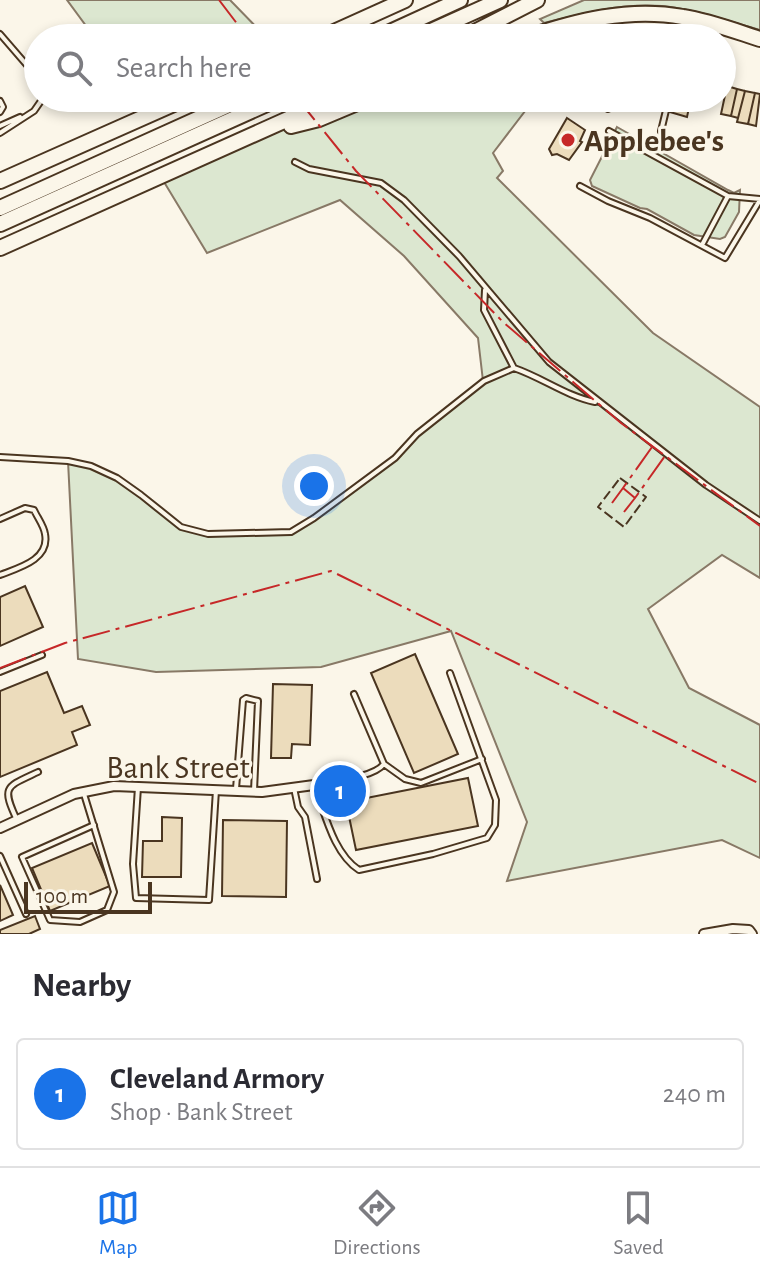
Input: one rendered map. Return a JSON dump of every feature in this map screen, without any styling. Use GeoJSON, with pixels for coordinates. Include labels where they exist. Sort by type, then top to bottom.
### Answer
{"type":"FeatureCollection","features":[{"type":"Feature","properties":{"kind":"highway"},"geometry":{"type":"LineString","coordinates":[[352,24],[405,0]]}},
{"type":"Feature","properties":{"kind":"highway"},"geometry":{"type":"LineString","coordinates":[[408,24],[460,0]]}},
{"type":"Feature","properties":{"kind":"highway"},"geometry":{"type":"LineString","coordinates":[[447,24],[500,0]]}},
{"type":"Feature","properties":{"kind":"highway"},"geometry":{"type":"LineString","coordinates":[[490,24],[537,0]]}},
{"type":"Feature","properties":{"kind":"highway"},"geometry":{"type":"LineString","coordinates":[[572,24],[639,13],[683,17],[708,24]]}},
{"type":"Feature","properties":{"kind":"highway"},"geometry":{"type":"LineString","coordinates":[[736,32],[760,39]]}},
{"type":"Feature","properties":{"kind":"highway"},"geometry":{"type":"LineString","coordinates":[[0,181],[155,112]]}},
{"type":"Feature","properties":{"kind":"highway"},"geometry":{"type":"LineString","coordinates":[[0,208],[213,112]]}},
{"type":"Feature","properties":{"kind":"highway"},"geometry":{"type":"LineString","coordinates":[[0,224],[249,112]]}},
{"type":"Feature","properties":{"kind":"highway"},"geometry":{"type":"LineString","coordinates":[[0,248],[263,132],[323,112]]}},
{"type":"Feature","properties":{"kind":"street","name":"Bank Street"},"geometry":{"type":"LineString","coordinates":[[0,828],[74,794],[114,786],[254,792],[314,785]]}},
{"type":"Feature","properties":{"kind":"street"},"geometry":{"type":"LineString","coordinates":[[704,934],[733,929],[750,932]]}},
{"type":"Feature","properties":{"kind":"lane"},"geometry":{"type":"LineString","coordinates":[[0,34],[24,62]]}},
{"type":"Feature","properties":{"kind":"lane"},"geometry":{"type":"LineString","coordinates":[[0,101],[3,107],[0,112]]}},
{"type":"Feature","properties":{"kind":"lane"},"geometry":{"type":"LineString","coordinates":[[0,126],[32,112]]}},
{"type":"Feature","properties":{"kind":"lane"},"geometry":{"type":"LineString","coordinates":[[0,133],[32,112]]}},
{"type":"Feature","properties":{"kind":"lane"},"geometry":{"type":"LineString","coordinates":[[661,131],[666,112]]}},
{"type":"Feature","properties":{"kind":"lane"},"geometry":{"type":"LineString","coordinates":[[580,186],[650,218],[725,258],[760,200],[728,196],[609,131]]}},
{"type":"Feature","properties":{"kind":"lane"},"geometry":{"type":"LineString","coordinates":[[295,162],[309,169],[373,181],[390,189],[419,214],[549,362],[706,485],[760,521]]}},
{"type":"Feature","properties":{"kind":"lane"},"geometry":{"type":"LineString","coordinates":[[702,245],[728,196]]}},
{"type":"Feature","properties":{"kind":"lane"},"geometry":{"type":"LineString","coordinates":[[485,287],[484,310],[514,368],[553,384],[573,397],[598,402]]}},
{"type":"Feature","properties":{"kind":"lane"},"geometry":{"type":"LineString","coordinates":[[0,457],[68,461],[91,466],[129,487],[181,527],[208,534],[291,532],[395,458],[417,434],[484,381],[514,368]]}},
{"type":"Feature","properties":{"kind":"lane"},"geometry":{"type":"LineString","coordinates":[[0,519],[25,508],[34,510],[45,533],[45,544],[39,555],[30,563],[0,575]]}},
{"type":"Feature","properties":{"kind":"lane"},"geometry":{"type":"LineString","coordinates":[[0,672],[42,655]]}},
{"type":"Feature","properties":{"kind":"lane"},"geometry":{"type":"LineString","coordinates":[[384,764],[370,773],[314,785],[347,862],[359,870],[371,869],[487,838],[495,825],[496,800],[450,673]]}},
{"type":"Feature","properties":{"kind":"lane"},"geometry":{"type":"LineString","coordinates":[[354,694],[384,764],[405,779],[421,783],[482,759]]}},
{"type":"Feature","properties":{"kind":"lane"},"geometry":{"type":"LineString","coordinates":[[236,791],[243,700],[246,698],[258,701],[254,792]]}},
{"type":"Feature","properties":{"kind":"lane"},"geometry":{"type":"LineString","coordinates":[[17,820],[6,796],[7,790],[10,785],[38,772]]}},
{"type":"Feature","properties":{"kind":"lane"},"geometry":{"type":"LineString","coordinates":[[138,787],[133,864],[136,898],[209,900],[216,790]]}},
{"type":"Feature","properties":{"kind":"lane"},"geometry":{"type":"LineString","coordinates":[[294,788],[298,807],[305,817],[317,879]]}},
{"type":"Feature","properties":{"kind":"lane"},"geometry":{"type":"LineString","coordinates":[[83,792],[94,825],[114,892],[107,910],[80,922],[50,920],[22,857],[94,825]]}},
{"type":"Feature","properties":{"kind":"lane"},"geometry":{"type":"LineString","coordinates":[[0,856],[26,914]]}},
{"type":"Feature","properties":{"kind":"green space"},"geometry":{"type":"Polygon","coordinates":[[[67,0],[230,0],[253,24],[85,24],[67,0]]]}},
{"type":"Feature","properties":{"kind":"green space"},"geometry":{"type":"Polygon","coordinates":[[[584,0],[760,0],[760,30],[699,13],[647,5],[587,12],[544,23],[540,19],[584,0]]]}},
{"type":"Feature","properties":{"kind":"green space"},"geometry":{"type":"Polygon","coordinates":[[[325,112],[524,112],[493,153],[503,171],[497,178],[653,333],[760,407],[760,578],[722,555],[648,609],[689,688],[760,725],[760,858],[722,840],[507,881],[527,822],[451,631],[321,667],[156,672],[78,659],[68,461],[91,466],[117,478],[181,527],[208,534],[291,532],[395,458],[417,434],[483,381],[478,338],[404,256],[340,200],[207,253],[161,177],[263,132],[325,112]]]}},
{"type":"Feature","properties":{"kind":"green space"},"geometry":{"type":"Polygon","coordinates":[[[617,127],[728,190],[734,193],[740,190],[739,212],[725,237],[694,235],[647,209],[592,186],[590,180],[617,127]]]}},
{"type":"Feature","properties":{"kind":"building"},"geometry":{"type":"Polygon","coordinates":[[[737,89],[745,91],[738,118],[731,116],[732,112],[736,112],[737,89]]]}},
{"type":"Feature","properties":{"kind":"building"},"geometry":{"type":"Polygon","coordinates":[[[745,91],[755,93],[748,124],[737,122],[745,91]]]}},
{"type":"Feature","properties":{"kind":"building"},"geometry":{"type":"Polygon","coordinates":[[[755,93],[760,94],[756,126],[748,124],[755,93]]]}},
{"type":"Feature","properties":{"kind":"building"},"geometry":{"type":"Polygon","coordinates":[[[670,112],[688,112],[687,117],[670,112]]]}},
{"type":"Feature","properties":{"kind":"building"},"geometry":{"type":"Polygon","coordinates":[[[567,118],[585,130],[582,142],[569,160],[552,155],[549,149],[567,118]]]}},
{"type":"Feature","properties":{"kind":"building"},"geometry":{"type":"Polygon","coordinates":[[[25,586],[43,627],[0,646],[0,597],[25,586]]]}},
{"type":"Feature","properties":{"kind":"building"},"geometry":{"type":"Polygon","coordinates":[[[415,654],[458,754],[414,773],[371,673],[415,654]]]}},
{"type":"Feature","properties":{"kind":"building"},"geometry":{"type":"Polygon","coordinates":[[[47,672],[64,713],[82,706],[90,725],[72,732],[77,745],[0,777],[0,691],[47,672]]]}},
{"type":"Feature","properties":{"kind":"building"},"geometry":{"type":"Polygon","coordinates":[[[273,684],[312,685],[310,745],[292,744],[291,758],[271,758],[273,684]]]}},
{"type":"Feature","properties":{"kind":"building"},"geometry":{"type":"Polygon","coordinates":[[[468,778],[478,826],[356,850],[346,802],[468,778]]]}},
{"type":"Feature","properties":{"kind":"building"},"geometry":{"type":"Polygon","coordinates":[[[162,817],[182,818],[181,877],[142,877],[143,841],[162,841],[162,817]]]}},
{"type":"Feature","properties":{"kind":"building"},"geometry":{"type":"Polygon","coordinates":[[[223,820],[287,821],[286,897],[222,896],[223,820]]]}},
{"type":"Feature","properties":{"kind":"building"},"geometry":{"type":"Polygon","coordinates":[[[92,843],[110,886],[50,911],[32,868],[92,843]]]}},
{"type":"Feature","properties":{"kind":"building"},"geometry":{"type":"Polygon","coordinates":[[[0,885],[13,915],[0,921],[0,885]]]}},
{"type":"Feature","properties":{"kind":"building"},"geometry":{"type":"Polygon","coordinates":[[[35,916],[40,929],[29,934],[0,934],[0,930],[35,916]]]}},
{"type":"Feature","properties":{"kind":"fence"},"geometry":{"type":"LineString","coordinates":[[620,478],[646,497],[624,527],[598,507],[620,478]]}},
{"type":"Feature","properties":{"kind":"power"},"geometry":{"type":"LineString","coordinates":[[219,0],[237,24]]}},
{"type":"Feature","properties":{"kind":"power"},"geometry":{"type":"LineString","coordinates":[[308,112],[356,171],[503,322],[621,423],[760,526]]}},
{"type":"Feature","properties":{"kind":"power"},"geometry":{"type":"LineString","coordinates":[[652,447],[623,488],[635,498],[665,456]]}},
{"type":"Feature","properties":{"kind":"power"},"geometry":{"type":"LineString","coordinates":[[612,503],[623,488]]}},
{"type":"Feature","properties":{"kind":"power"},"geometry":{"type":"LineString","coordinates":[[624,512],[635,498]]}},
{"type":"Feature","properties":{"kind":"power"},"geometry":{"type":"LineString","coordinates":[[0,668],[65,643],[331,571],[760,784]]}},
{"type":"Feature","properties":{"kind":"place","name":"Applebee's"},"geometry":{"type":"Point","coordinates":[568,140]}},
{"type":"Feature","properties":{"kind":"place","name":"Cleveland Armory"},"geometry":{"type":"Point","coordinates":[340,791]}}]}
